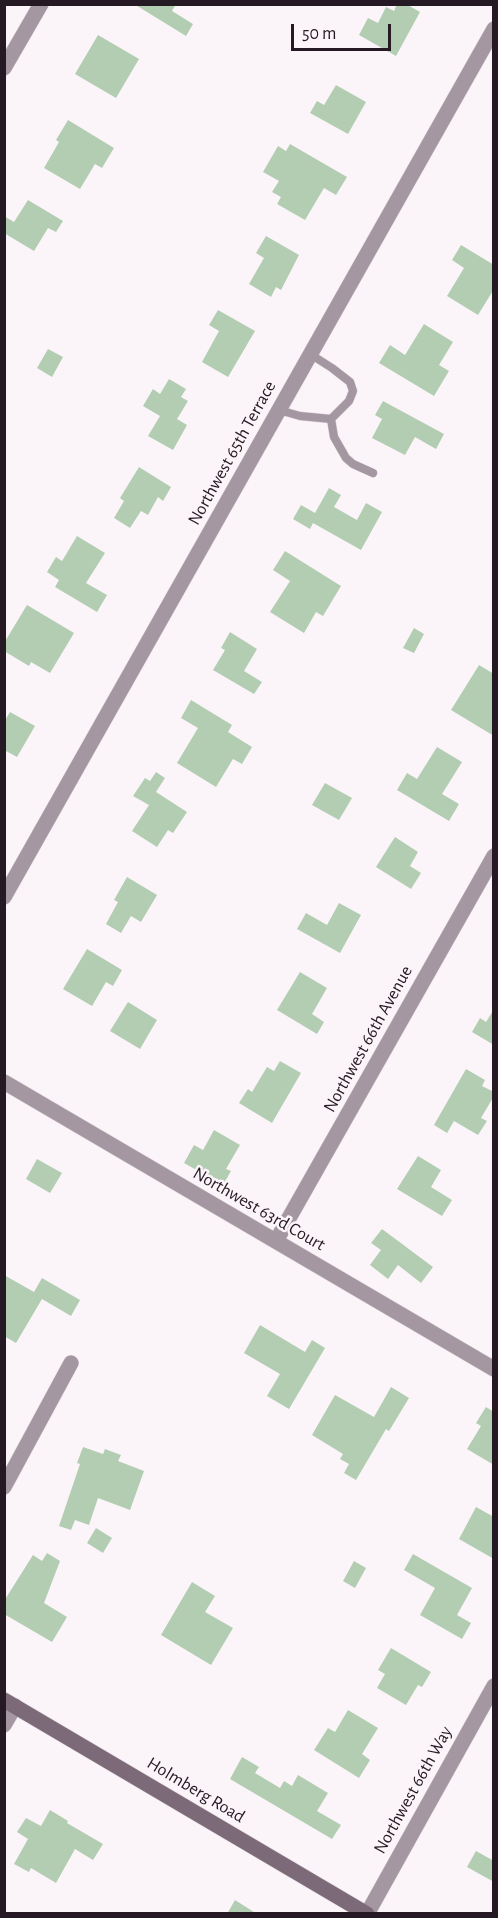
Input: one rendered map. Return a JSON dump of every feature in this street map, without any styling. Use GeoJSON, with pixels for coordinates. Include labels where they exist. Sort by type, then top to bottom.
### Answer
{"type":"FeatureCollection","features":[{"type":"Feature","properties":{"kind":"street"},"geometry":{"type":"LineString","coordinates":[[4,68],[40,4]]}},
{"type":"Feature","properties":{"kind":"street","name":"Northwest 65th Terrace"},"geometry":{"type":"LineString","coordinates":[[4,897],[494,29]]}},
{"type":"Feature","properties":{"kind":"street","name":"Northwest 66th Avenue"},"geometry":{"type":"LineString","coordinates":[[276,1241],[494,856]]}},
{"type":"Feature","properties":{"kind":"street","name":"Northwest 63rd Court"},"geometry":{"type":"LineString","coordinates":[[4,1082],[494,1369]]}},
{"type":"Feature","properties":{"kind":"street"},"geometry":{"type":"LineString","coordinates":[[4,1487],[71,1363]]}},
{"type":"Feature","properties":{"kind":"street","name":"Northwest 66th Way"},"geometry":{"type":"LineString","coordinates":[[367,1913],[494,1686]]}},
{"type":"Feature","properties":{"kind":"street"},"geometry":{"type":"LineString","coordinates":[[4,1725],[10,1703]]}},
{"type":"Feature","properties":{"kind":"street","name":"Holmberg Road"},"geometry":{"type":"LineString","coordinates":[[10,1703],[367,1913]]}},
{"type":"Feature","properties":{"kind":"lane"},"geometry":{"type":"LineString","coordinates":[[310,354],[350,382],[353,391],[349,401],[331,419]]}},
{"type":"Feature","properties":{"kind":"lane"},"geometry":{"type":"LineString","coordinates":[[279,410],[300,416],[331,419]]}},
{"type":"Feature","properties":{"kind":"lane"},"geometry":{"type":"LineString","coordinates":[[331,419],[334,437],[346,458],[353,464],[373,473]]}},
{"type":"Feature","properties":{"kind":"building"},"geometry":{"type":"Polygon","coordinates":[[[134,4],[176,4],[172,11],[193,24],[186,36],[134,4]]]}},
{"type":"Feature","properties":{"kind":"building"},"geometry":{"type":"Polygon","coordinates":[[[397,4],[406,4],[420,12],[396,56],[359,35],[368,18],[378,23],[386,7],[394,11],[397,4]]]}},
{"type":"Feature","properties":{"kind":"building"},"geometry":{"type":"Polygon","coordinates":[[[98,35],[139,59],[116,98],[75,74],[98,35]]]}},
{"type":"Feature","properties":{"kind":"building"},"geometry":{"type":"Polygon","coordinates":[[[336,85],[366,102],[348,134],[310,113],[317,101],[324,105],[336,85]]]}},
{"type":"Feature","properties":{"kind":"building"},"geometry":{"type":"Polygon","coordinates":[[[68,120],[114,148],[102,168],[95,164],[80,189],[44,168],[68,120]]]}},
{"type":"Feature","properties":{"kind":"building"},"geometry":{"type":"Polygon","coordinates":[[[290,144],[347,177],[336,195],[324,188],[305,220],[277,204],[281,197],[272,192],[279,181],[263,172],[278,146],[286,151],[290,144]]]}},
{"type":"Feature","properties":{"kind":"building"},"geometry":{"type":"Polygon","coordinates":[[[28,200],[63,221],[56,232],[48,228],[34,251],[4,233],[4,216],[14,222],[28,200]]]}},
{"type":"Feature","properties":{"kind":"building"},"geometry":{"type":"Polygon","coordinates":[[[266,236],[299,255],[281,290],[276,287],[271,297],[249,284],[264,258],[256,253],[266,236]]]}},
{"type":"Feature","properties":{"kind":"building"},"geometry":{"type":"Polygon","coordinates":[[[461,245],[494,265],[494,289],[478,315],[447,296],[464,268],[452,260],[461,245]]]}},
{"type":"Feature","properties":{"kind":"building"},"geometry":{"type":"Polygon","coordinates":[[[218,310],[255,331],[228,377],[202,362],[219,331],[209,325],[218,310]]]}},
{"type":"Feature","properties":{"kind":"building"},"geometry":{"type":"Polygon","coordinates":[[[424,324],[453,342],[439,365],[449,371],[434,396],[379,363],[390,345],[405,355],[424,324]]]}},
{"type":"Feature","properties":{"kind":"building"},"geometry":{"type":"Polygon","coordinates":[[[48,349],[63,357],[52,377],[37,368],[48,349]]]}},
{"type":"Feature","properties":{"kind":"building"},"geometry":{"type":"Polygon","coordinates":[[[169,379],[186,389],[181,397],[188,401],[177,419],[187,425],[173,450],[148,436],[160,416],[143,406],[153,389],[160,394],[169,379]]]}},
{"type":"Feature","properties":{"kind":"building"},"geometry":{"type":"Polygon","coordinates":[[[383,401],[444,434],[436,449],[415,437],[405,455],[372,438],[382,419],[375,415],[383,401]]]}},
{"type":"Feature","properties":{"kind":"building"},"geometry":{"type":"Polygon","coordinates":[[[139,467],[171,487],[163,501],[158,497],[148,515],[141,511],[130,528],[114,518],[124,501],[120,498],[139,467]]]}},
{"type":"Feature","properties":{"kind":"building"},"geometry":{"type":"Polygon","coordinates":[[[329,488],[341,495],[334,507],[357,520],[366,503],[382,512],[361,550],[313,523],[310,529],[293,519],[301,505],[315,513],[329,488]]]}},
{"type":"Feature","properties":{"kind":"building"},"geometry":{"type":"Polygon","coordinates":[[[77,536],[105,553],[86,583],[107,595],[97,612],[55,587],[59,580],[47,572],[56,557],[62,561],[77,536]]]}},
{"type":"Feature","properties":{"kind":"building"},"geometry":{"type":"Polygon","coordinates":[[[285,551],[341,586],[323,616],[316,612],[304,633],[270,612],[290,581],[273,570],[285,551]]]}},
{"type":"Feature","properties":{"kind":"building"},"geometry":{"type":"Polygon","coordinates":[[[27,605],[74,633],[50,673],[31,662],[29,666],[4,651],[4,643],[27,605]]]}},
{"type":"Feature","properties":{"kind":"building"},"geometry":{"type":"Polygon","coordinates":[[[414,628],[424,634],[414,653],[403,648],[414,628]]]}},
{"type":"Feature","properties":{"kind":"building"},"geometry":{"type":"Polygon","coordinates":[[[230,632],[257,649],[244,671],[262,682],[254,694],[213,670],[225,650],[221,648],[230,632]]]}},
{"type":"Feature","properties":{"kind":"building"},"geometry":{"type":"Polygon","coordinates":[[[479,665],[494,674],[494,736],[451,710],[479,665]]]}},
{"type":"Feature","properties":{"kind":"building"},"geometry":{"type":"Polygon","coordinates":[[[191,700],[232,725],[228,732],[252,747],[242,764],[233,759],[216,787],[177,763],[198,728],[181,718],[191,700]]]}},
{"type":"Feature","properties":{"kind":"building"},"geometry":{"type":"Polygon","coordinates":[[[10,712],[35,726],[17,757],[4,750],[4,722],[10,712]]]}},
{"type":"Feature","properties":{"kind":"building"},"geometry":{"type":"Polygon","coordinates":[[[437,747],[462,762],[442,794],[459,804],[449,821],[397,790],[407,773],[417,779],[437,747]]]}},
{"type":"Feature","properties":{"kind":"building"},"geometry":{"type":"Polygon","coordinates":[[[156,772],[165,778],[156,792],[187,812],[173,833],[168,830],[157,847],[132,831],[149,805],[133,796],[145,778],[150,781],[156,772]]]}},
{"type":"Feature","properties":{"kind":"building"},"geometry":{"type":"Polygon","coordinates":[[[325,783],[352,798],[339,820],[312,805],[325,783]]]}},
{"type":"Feature","properties":{"kind":"building"},"geometry":{"type":"Polygon","coordinates":[[[395,837],[418,852],[410,866],[421,873],[411,889],[376,867],[395,837]]]}},
{"type":"Feature","properties":{"kind":"building"},"geometry":{"type":"Polygon","coordinates":[[[127,877],[157,895],[141,922],[131,916],[121,933],[106,924],[118,902],[114,900],[127,877]]]}},
{"type":"Feature","properties":{"kind":"building"},"geometry":{"type":"Polygon","coordinates":[[[339,903],[361,915],[340,953],[297,929],[306,913],[327,925],[339,903]]]}},
{"type":"Feature","properties":{"kind":"building"},"geometry":{"type":"Polygon","coordinates":[[[87,949],[122,970],[113,986],[106,982],[92,1006],[63,989],[87,949]]]}},
{"type":"Feature","properties":{"kind":"building"},"geometry":{"type":"Polygon","coordinates":[[[300,972],[327,988],[312,1014],[324,1022],[317,1034],[277,1010],[300,972]]]}},
{"type":"Feature","properties":{"kind":"building"},"geometry":{"type":"Polygon","coordinates":[[[128,1002],[157,1020],[140,1049],[110,1031],[128,1002]]]}},
{"type":"Feature","properties":{"kind":"building"},"geometry":{"type":"Polygon","coordinates":[[[494,1009],[494,1045],[472,1032],[480,1018],[486,1022],[494,1009]]]}},
{"type":"Feature","properties":{"kind":"building"},"geometry":{"type":"Polygon","coordinates":[[[280,1061],[301,1073],[272,1123],[239,1103],[248,1089],[252,1092],[267,1067],[274,1071],[280,1061]]]}},
{"type":"Feature","properties":{"kind":"building"},"geometry":{"type":"Polygon","coordinates":[[[466,1069],[485,1080],[482,1086],[494,1092],[481,1118],[487,1121],[478,1135],[454,1121],[447,1133],[434,1125],[466,1069]]]}},
{"type":"Feature","properties":{"kind":"building"},"geometry":{"type":"Polygon","coordinates":[[[214,1130],[240,1145],[226,1169],[231,1171],[223,1185],[184,1163],[194,1145],[203,1150],[214,1130]]]}},
{"type":"Feature","properties":{"kind":"building"},"geometry":{"type":"Polygon","coordinates":[[[418,1156],[441,1170],[431,1187],[452,1200],[442,1216],[397,1189],[418,1156]]]}},
{"type":"Feature","properties":{"kind":"building"},"geometry":{"type":"Polygon","coordinates":[[[37,1159],[62,1173],[50,1193],[26,1179],[37,1159]]]}},
{"type":"Feature","properties":{"kind":"building"},"geometry":{"type":"Polygon","coordinates":[[[382,1229],[433,1267],[421,1283],[398,1265],[388,1279],[370,1265],[381,1250],[371,1243],[382,1229]]]}},
{"type":"Feature","properties":{"kind":"building"},"geometry":{"type":"Polygon","coordinates":[[[4,1275],[34,1292],[42,1278],[80,1300],[71,1316],[42,1299],[16,1343],[4,1336],[4,1275]]]}},
{"type":"Feature","properties":{"kind":"building"},"geometry":{"type":"Polygon","coordinates":[[[260,1325],[305,1352],[312,1340],[325,1348],[289,1409],[267,1396],[280,1374],[244,1353],[260,1325]]]}},
{"type":"Feature","properties":{"kind":"building"},"geometry":{"type":"Polygon","coordinates":[[[391,1387],[409,1398],[389,1431],[386,1429],[356,1480],[344,1473],[349,1464],[340,1459],[343,1454],[312,1435],[335,1395],[374,1417],[391,1387]]]}},
{"type":"Feature","properties":{"kind":"building"},"geometry":{"type":"Polygon","coordinates":[[[486,1407],[494,1412],[494,1465],[467,1449],[481,1426],[476,1423],[486,1407]]]}},
{"type":"Feature","properties":{"kind":"building"},"geometry":{"type":"Polygon","coordinates":[[[83,1447],[103,1454],[105,1449],[121,1455],[118,1461],[144,1471],[130,1510],[98,1498],[89,1525],[75,1520],[71,1530],[59,1526],[80,1464],[77,1463],[83,1447]]]}},
{"type":"Feature","properties":{"kind":"building"},"geometry":{"type":"Polygon","coordinates":[[[476,1507],[494,1517],[494,1559],[459,1539],[476,1507]]]}},
{"type":"Feature","properties":{"kind":"building"},"geometry":{"type":"Polygon","coordinates":[[[96,1528],[112,1538],[103,1553],[87,1543],[96,1528]]]}},
{"type":"Feature","properties":{"kind":"building"},"geometry":{"type":"Polygon","coordinates":[[[47,1553],[60,1561],[44,1603],[67,1617],[52,1642],[4,1614],[4,1601],[33,1555],[42,1561],[47,1553]]]}},
{"type":"Feature","properties":{"kind":"building"},"geometry":{"type":"Polygon","coordinates":[[[413,1554],[472,1588],[457,1615],[471,1623],[462,1639],[420,1615],[435,1588],[404,1570],[413,1554]]]}},
{"type":"Feature","properties":{"kind":"building"},"geometry":{"type":"Polygon","coordinates":[[[354,1561],[366,1568],[355,1588],[343,1581],[354,1561]]]}},
{"type":"Feature","properties":{"kind":"building"},"geometry":{"type":"Polygon","coordinates":[[[192,1582],[215,1596],[205,1612],[233,1628],[211,1665],[161,1635],[192,1582]]]}},
{"type":"Feature","properties":{"kind":"building"},"geometry":{"type":"Polygon","coordinates":[[[391,1648],[431,1672],[422,1687],[418,1685],[406,1705],[377,1688],[385,1674],[378,1670],[391,1648]]]}},
{"type":"Feature","properties":{"kind":"building"},"geometry":{"type":"Polygon","coordinates":[[[348,1710],[378,1728],[362,1754],[370,1760],[359,1778],[314,1750],[328,1728],[335,1732],[348,1710]]]}},
{"type":"Feature","properties":{"kind":"building"},"geometry":{"type":"Polygon","coordinates":[[[242,1757],[259,1767],[255,1773],[280,1788],[284,1781],[292,1786],[298,1775],[328,1793],[317,1811],[341,1825],[332,1839],[230,1779],[242,1757]]]}},
{"type":"Feature","properties":{"kind":"building"},"geometry":{"type":"Polygon","coordinates":[[[50,1810],[103,1844],[93,1860],[75,1849],[56,1883],[31,1868],[29,1872],[14,1864],[28,1839],[17,1832],[26,1818],[41,1826],[50,1810]]]}},
{"type":"Feature","properties":{"kind":"building"},"geometry":{"type":"Polygon","coordinates":[[[476,1851],[494,1861],[494,1882],[467,1867],[476,1851]]]}},
{"type":"Feature","properties":{"kind":"building"},"geometry":{"type":"Polygon","coordinates":[[[235,1900],[257,1914],[227,1914],[235,1900]]]}}]}
